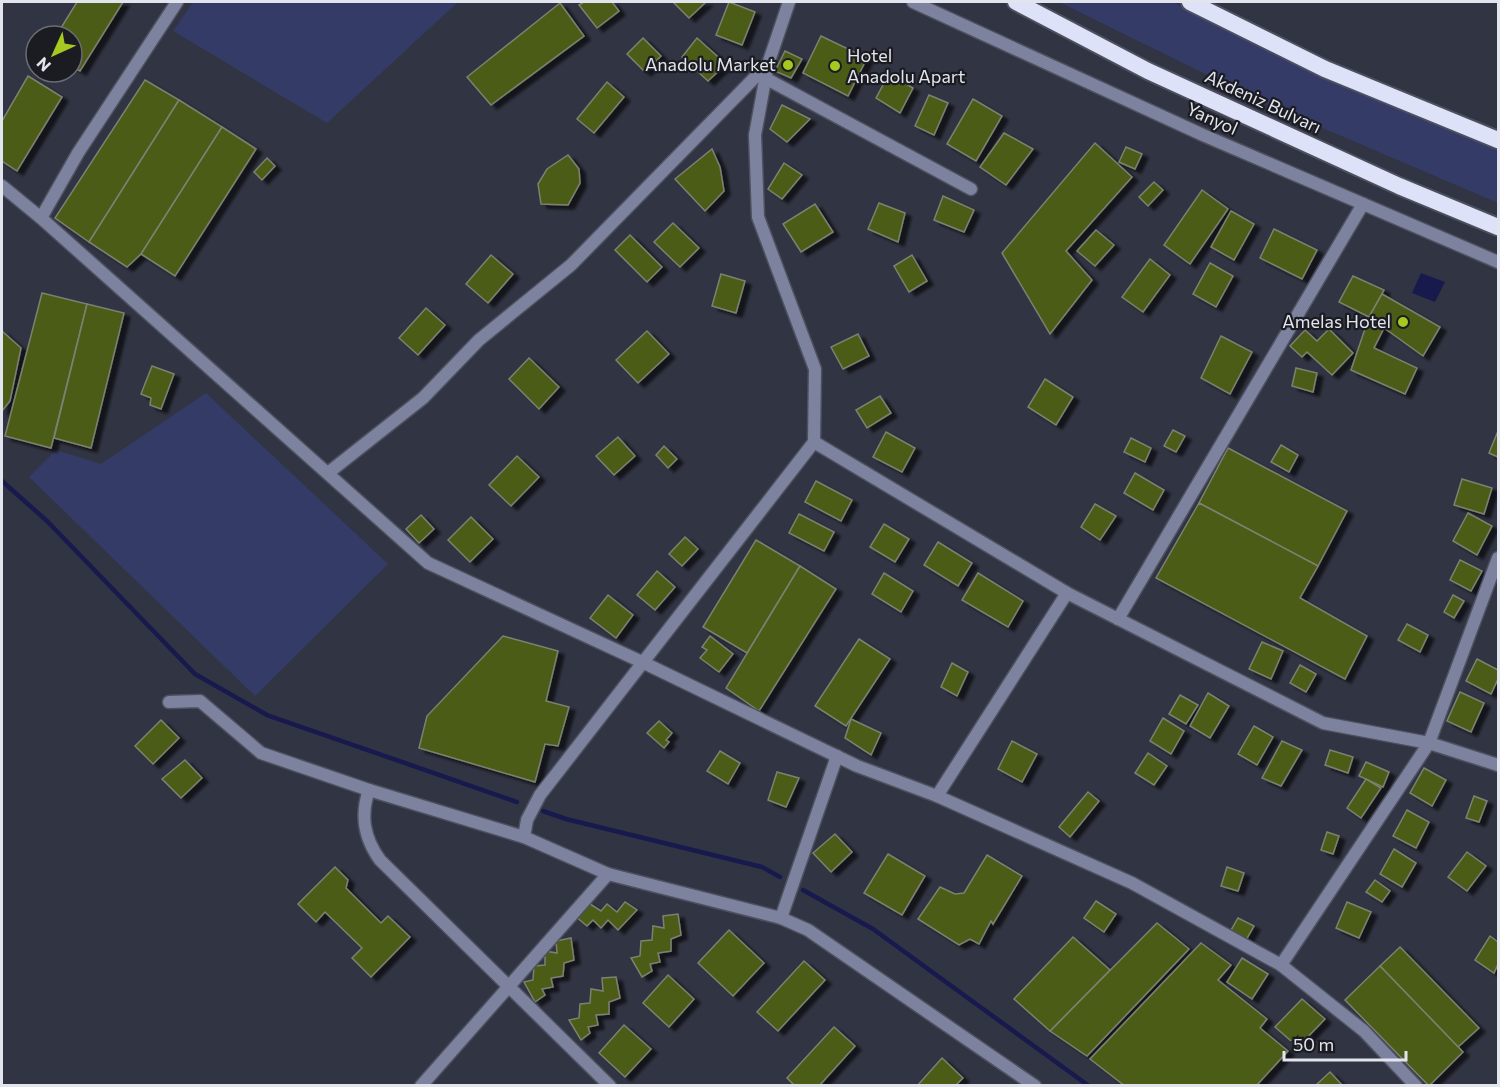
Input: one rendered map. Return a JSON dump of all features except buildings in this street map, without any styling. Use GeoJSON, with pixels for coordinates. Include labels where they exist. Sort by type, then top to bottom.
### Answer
{"type":"FeatureCollection","features":[{"type":"Feature","properties":{"kind":"highway","name":"Akdeniz Bulvarı"},"geometry":{"type":"LineString","coordinates":[[1016,2],[1148,71],[1399,186],[1498,227]]}},
{"type":"Feature","properties":{"kind":"highway"},"geometry":{"type":"LineString","coordinates":[[1190,2],[1325,69],[1498,140]]}},
{"type":"Feature","properties":{"kind":"street"},"geometry":{"type":"LineString","coordinates":[[41,218],[78,153],[177,2]]}},
{"type":"Feature","properties":{"kind":"street"},"geometry":{"type":"LineString","coordinates":[[524,837],[527,820],[540,795],[814,442],[815,369],[758,217],[755,135],[768,64],[789,2]]}},
{"type":"Feature","properties":{"kind":"street","name":"Yanyol"},"geometry":{"type":"LineString","coordinates":[[913,2],[1203,135],[1498,262]]}},
{"type":"Feature","properties":{"kind":"street"},"geometry":{"type":"LineString","coordinates":[[328,473],[423,398],[479,340],[571,266],[768,64]]}},
{"type":"Feature","properties":{"kind":"street"},"geometry":{"type":"LineString","coordinates":[[765,78],[971,189]]}},
{"type":"Feature","properties":{"kind":"street"},"geometry":{"type":"LineString","coordinates":[[2,186],[41,218],[428,562],[642,662],[856,766],[937,796],[1132,883],[1281,965],[1365,1031],[1416,1086]]}},
{"type":"Feature","properties":{"kind":"street"},"geometry":{"type":"LineString","coordinates":[[1118,619],[1364,204]]}},
{"type":"Feature","properties":{"kind":"street"},"geometry":{"type":"LineString","coordinates":[[814,442],[1067,593],[1323,723],[1429,743],[1498,765]]}},
{"type":"Feature","properties":{"kind":"street"},"geometry":{"type":"LineString","coordinates":[[1281,965],[1429,743],[1498,558]]}},
{"type":"Feature","properties":{"kind":"street"},"geometry":{"type":"LineString","coordinates":[[937,796],[1067,593]]}},
{"type":"Feature","properties":{"kind":"street"},"geometry":{"type":"LineString","coordinates":[[169,702],[200,701],[261,753],[369,790],[524,837],[608,874],[781,918],[808,930],[831,945],[1035,1086]]}},
{"type":"Feature","properties":{"kind":"street"},"geometry":{"type":"LineString","coordinates":[[781,918],[786,898],[837,756]]}},
{"type":"Feature","properties":{"kind":"street"},"geometry":{"type":"LineString","coordinates":[[369,790],[364,810],[365,831],[373,851],[380,860],[610,1086]]}},
{"type":"Feature","properties":{"kind":"street"},"geometry":{"type":"LineString","coordinates":[[421,1086],[608,874]]}},
{"type":"Feature","properties":{"kind":"shaded area"},"geometry":{"type":"Polygon","coordinates":[[[193,2],[458,2],[327,123],[173,31],[193,2]]]}},
{"type":"Feature","properties":{"kind":"shaded area"},"geometry":{"type":"Polygon","coordinates":[[[1059,2],[1172,2],[1350,88],[1498,148],[1498,203],[1262,102],[1059,2]]]}},
{"type":"Feature","properties":{"kind":"shaded area"},"geometry":{"type":"Polygon","coordinates":[[[1421,273],[1445,282],[1435,302],[1412,293],[1421,273]]]}},
{"type":"Feature","properties":{"kind":"shaded area"},"geometry":{"type":"Polygon","coordinates":[[[206,393],[388,564],[255,696],[29,477],[56,450],[101,464],[206,393]]]}},
{"type":"Feature","properties":{"kind":"waterway"},"geometry":{"type":"LineString","coordinates":[[2,481],[47,521],[195,674],[267,715],[517,802]]}},
{"type":"Feature","properties":{"kind":"waterway"},"geometry":{"type":"LineString","coordinates":[[543,811],[566,819],[762,867],[780,877]]}},
{"type":"Feature","properties":{"kind":"waterway"},"geometry":{"type":"LineString","coordinates":[[803,890],[873,929],[1089,1086]]}},
{"type":"Feature","properties":{"kind":"place","name":"Anadolu Market"},"geometry":{"type":"Point","coordinates":[788,65]}},
{"type":"Feature","properties":{"kind":"place","name":"Hotel Anadolu Apart"},"geometry":{"type":"Point","coordinates":[835,66]}},
{"type":"Feature","properties":{"kind":"place","name":"Amelas Hotel"},"geometry":{"type":"Point","coordinates":[1403,322]}}]}
